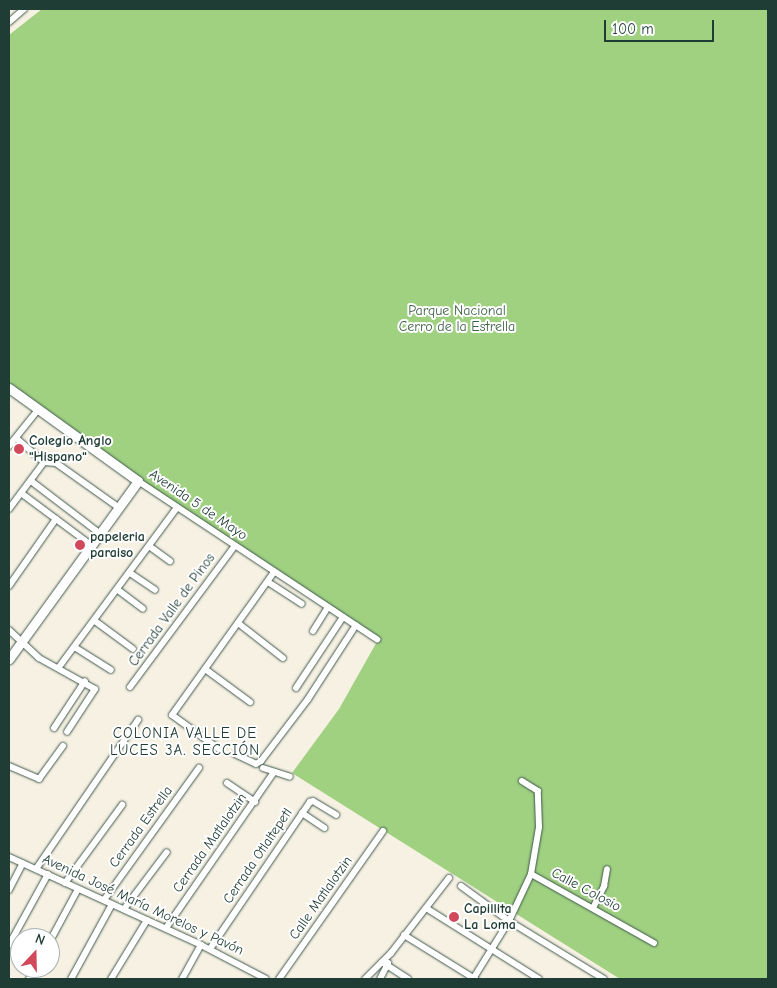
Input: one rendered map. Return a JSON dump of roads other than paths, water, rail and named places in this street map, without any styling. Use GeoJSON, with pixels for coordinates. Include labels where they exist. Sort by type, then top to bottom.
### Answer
{"type":"FeatureCollection","features":[{"type":"Feature","properties":{"kind":"street"},"geometry":{"type":"LineString","coordinates":[[9,22],[24,9]]}},
{"type":"Feature","properties":{"kind":"street","name":"Avenida 5 de Mayo"},"geometry":{"type":"LineString","coordinates":[[9,389],[37,411],[176,509],[377,639]]}},
{"type":"Feature","properties":{"kind":"street"},"geometry":{"type":"LineString","coordinates":[[9,446],[37,411]]}},
{"type":"Feature","properties":{"kind":"street"},"geometry":{"type":"LineString","coordinates":[[16,438],[44,462],[56,463],[118,507]]}},
{"type":"Feature","properties":{"kind":"street"},"geometry":{"type":"LineString","coordinates":[[9,509],[44,462]]}},
{"type":"Feature","properties":{"kind":"street"},"geometry":{"type":"LineString","coordinates":[[31,481],[100,533]]}},
{"type":"Feature","properties":{"kind":"street"},"geometry":{"type":"LineString","coordinates":[[9,659],[138,481]]}},
{"type":"Feature","properties":{"kind":"street"},"geometry":{"type":"LineString","coordinates":[[21,493],[91,545]]}},
{"type":"Feature","properties":{"kind":"street"},"geometry":{"type":"LineString","coordinates":[[59,667],[76,648],[176,509]]}},
{"type":"Feature","properties":{"kind":"street"},"geometry":{"type":"LineString","coordinates":[[9,586],[56,519]]}},
{"type":"Feature","properties":{"kind":"street"},"geometry":{"type":"LineString","coordinates":[[149,546],[170,561]]}},
{"type":"Feature","properties":{"kind":"street","name":"Cerrada Valle de Pinos"},"geometry":{"type":"LineString","coordinates":[[130,687],[234,547]]}},
{"type":"Feature","properties":{"kind":"street"},"geometry":{"type":"LineString","coordinates":[[219,749],[172,715],[274,572]]}},
{"type":"Feature","properties":{"kind":"street"},"geometry":{"type":"LineString","coordinates":[[130,573],[155,590]]}},
{"type":"Feature","properties":{"kind":"street"},"geometry":{"type":"LineString","coordinates":[[268,582],[302,604]]}},
{"type":"Feature","properties":{"kind":"street"},"geometry":{"type":"LineString","coordinates":[[118,590],[143,609]]}},
{"type":"Feature","properties":{"kind":"street"},"geometry":{"type":"LineString","coordinates":[[313,631],[328,608]]}},
{"type":"Feature","properties":{"kind":"street"},"geometry":{"type":"LineString","coordinates":[[296,688],[343,617]]}},
{"type":"Feature","properties":{"kind":"street"},"geometry":{"type":"LineString","coordinates":[[95,621],[133,649]]}},
{"type":"Feature","properties":{"kind":"street"},"geometry":{"type":"LineString","coordinates":[[238,623],[283,658]]}},
{"type":"Feature","properties":{"kind":"street"},"geometry":{"type":"LineString","coordinates":[[235,754],[256,764],[261,761],[308,699],[356,626]]}},
{"type":"Feature","properties":{"kind":"street"},"geometry":{"type":"LineString","coordinates":[[9,630],[22,640],[39,658],[59,667],[95,688],[67,732]]}},
{"type":"Feature","properties":{"kind":"street"},"geometry":{"type":"LineString","coordinates":[[76,648],[111,670]]}},
{"type":"Feature","properties":{"kind":"street"},"geometry":{"type":"LineString","coordinates":[[205,669],[250,702]]}},
{"type":"Feature","properties":{"kind":"street"},"geometry":{"type":"LineString","coordinates":[[54,728],[85,681]]}},
{"type":"Feature","properties":{"kind":"street"},"geometry":{"type":"LineString","coordinates":[[36,869],[138,720]]}},
{"type":"Feature","properties":{"kind":"street"},"geometry":{"type":"LineString","coordinates":[[9,766],[39,779],[63,746]]}},
{"type":"Feature","properties":{"kind":"street","name":"Cerrada Estrella"},"geometry":{"type":"LineString","coordinates":[[104,900],[199,768]]}},
{"type":"Feature","properties":{"kind":"street"},"geometry":{"type":"LineString","coordinates":[[263,768],[290,777]]}},
{"type":"Feature","properties":{"kind":"street","name":"Cerrada Matlalotzin"},"geometry":{"type":"LineString","coordinates":[[166,928],[274,772]]}},
{"type":"Feature","properties":{"kind":"street"},"geometry":{"type":"LineString","coordinates":[[522,781],[538,791],[539,827],[531,874]]}},
{"type":"Feature","properties":{"kind":"street"},"geometry":{"type":"LineString","coordinates":[[227,783],[255,802]]}},
{"type":"Feature","properties":{"kind":"street","name":"Cerrada Otlaltepetl"},"geometry":{"type":"LineString","coordinates":[[210,949],[302,813],[313,801],[336,815]]}},
{"type":"Feature","properties":{"kind":"street"},"geometry":{"type":"LineString","coordinates":[[65,883],[122,805]]}},
{"type":"Feature","properties":{"kind":"street"},"geometry":{"type":"LineString","coordinates":[[302,813],[324,828]]}},
{"type":"Feature","properties":{"kind":"street","name":"Calle Matlalotzin"},"geometry":{"type":"LineString","coordinates":[[279,979],[383,830]]}},
{"type":"Feature","properties":{"kind":"street"},"geometry":{"type":"LineString","coordinates":[[124,909],[167,852]]}},
{"type":"Feature","properties":{"kind":"street","name":"Avenida José María Morelos y Pavón"},"geometry":{"type":"LineString","coordinates":[[9,857],[166,928],[266,979]]}},
{"type":"Feature","properties":{"kind":"street"},"geometry":{"type":"LineString","coordinates":[[9,890],[23,863]]}},
{"type":"Feature","properties":{"kind":"street"},"geometry":{"type":"LineString","coordinates":[[593,908],[604,886],[607,868]]}},
{"type":"Feature","properties":{"kind":"street"},"geometry":{"type":"LineString","coordinates":[[9,945],[48,874]]}},
{"type":"Feature","properties":{"kind":"street","name":"Calle Colosio"},"geometry":{"type":"LineString","coordinates":[[474,979],[509,921],[531,874],[654,943]]}},
{"type":"Feature","properties":{"kind":"street"},"geometry":{"type":"LineString","coordinates":[[365,979],[384,964],[404,935],[449,878]]}},
{"type":"Feature","properties":{"kind":"street"},"geometry":{"type":"LineString","coordinates":[[461,886],[509,921],[604,979]]}},
{"type":"Feature","properties":{"kind":"street"},"geometry":{"type":"LineString","coordinates":[[57,928],[78,889]]}},
{"type":"Feature","properties":{"kind":"street"},"geometry":{"type":"LineString","coordinates":[[72,979],[112,904]]}},
{"type":"Feature","properties":{"kind":"street"},"geometry":{"type":"LineString","coordinates":[[426,908],[539,979]]}},
{"type":"Feature","properties":{"kind":"street"},"geometry":{"type":"LineString","coordinates":[[111,979],[147,920]]}},
{"type":"Feature","properties":{"kind":"street"},"geometry":{"type":"LineString","coordinates":[[404,935],[474,979]]}},
{"type":"Feature","properties":{"kind":"street"},"geometry":{"type":"LineString","coordinates":[[182,979],[201,945]]}},
{"type":"Feature","properties":{"kind":"street"},"geometry":{"type":"LineString","coordinates":[[380,979],[384,964]]}},
{"type":"Feature","properties":{"kind":"street"},"geometry":{"type":"LineString","coordinates":[[384,964],[408,979]]}},
{"type":"Feature","properties":{"kind":"place","name":"Colegio Anglo \"Hispano\""},"geometry":{"type":"Point","coordinates":[19,449]}},
{"type":"Feature","properties":{"kind":"place","name":"papeleria paraiso"},"geometry":{"type":"Point","coordinates":[80,545]}},
{"type":"Feature","properties":{"kind":"place","name":"Capillita La Loma"},"geometry":{"type":"Point","coordinates":[454,917]}},
{"type":"Feature","properties":{"kind":"district","name":"COLONIA VALLE DE LUCES 3A. SECCIÓN"},"geometry":{"type":"Point","coordinates":[185,742]}},
{"type":"Feature","properties":{"kind":"park label","name":"Parque Nacional Cerro de la Estrella"},"geometry":{"type":"Point","coordinates":[457,320]}}]}
